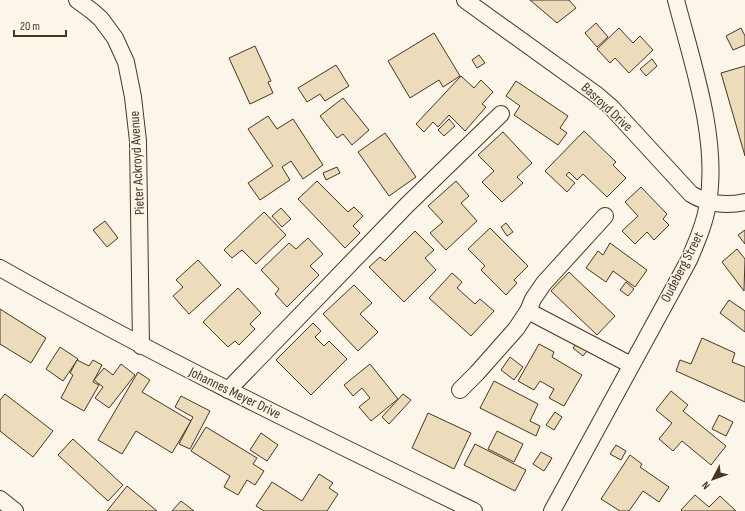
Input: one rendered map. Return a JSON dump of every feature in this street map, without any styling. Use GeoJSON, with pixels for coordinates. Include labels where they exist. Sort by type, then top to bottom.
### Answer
{"type":"FeatureCollection","features":[{"type":"Feature","properties":{"kind":"street","name":"Pieter Ackroyd Avenue"},"geometry":{"type":"LineString","coordinates":[[77,0],[101,19],[115,38],[126,62],[133,97],[138,141],[141,346]]}},
{"type":"Feature","properties":{"kind":"street","name":"Basroyd Drive"},"geometry":{"type":"LineString","coordinates":[[466,0],[597,94],[611,107],[688,191],[696,197],[708,202],[734,204],[745,202]]}},
{"type":"Feature","properties":{"kind":"street","name":"Oudeberg Street"},"geometry":{"type":"LineString","coordinates":[[552,511],[689,260],[699,237],[708,202],[710,162],[707,131],[701,94],[676,0]]}},
{"type":"Feature","properties":{"kind":"street"},"geometry":{"type":"LineString","coordinates":[[228,390],[407,205],[501,114]]}},
{"type":"Feature","properties":{"kind":"street"},"geometry":{"type":"LineString","coordinates":[[460,390],[497,351],[516,328],[528,311],[544,283],[605,216]]}},
{"type":"Feature","properties":{"kind":"street","name":"Johannes Meyer Drive"},"geometry":{"type":"LineString","coordinates":[[0,268],[141,346],[474,511]]}},
{"type":"Feature","properties":{"kind":"street"},"geometry":{"type":"LineString","coordinates":[[528,311],[631,365]]}},
{"type":"Feature","properties":{"kind":"street"},"geometry":{"type":"LineString","coordinates":[[0,499],[15,511]]}},
{"type":"Feature","properties":{"kind":"building"},"geometry":{"type":"Polygon","coordinates":[[[530,0],[569,0],[576,8],[557,23],[530,0]]]}},
{"type":"Feature","properties":{"kind":"building"},"geometry":{"type":"Polygon","coordinates":[[[596,23],[608,37],[597,47],[585,33],[596,23]]]}},
{"type":"Feature","properties":{"kind":"building"},"geometry":{"type":"Polygon","coordinates":[[[619,28],[633,43],[640,36],[653,50],[629,73],[615,58],[610,63],[597,49],[619,28]]]}},
{"type":"Feature","properties":{"kind":"building"},"geometry":{"type":"Polygon","coordinates":[[[741,28],[745,36],[745,45],[733,50],[726,36],[741,28]]]}},
{"type":"Feature","properties":{"kind":"building"},"geometry":{"type":"Polygon","coordinates":[[[434,33],[460,76],[443,87],[439,80],[410,98],[388,61],[434,33]]]}},
{"type":"Feature","properties":{"kind":"building"},"geometry":{"type":"Polygon","coordinates":[[[255,46],[271,81],[268,82],[273,93],[250,104],[229,58],[255,46]]]}},
{"type":"Feature","properties":{"kind":"building"},"geometry":{"type":"Polygon","coordinates":[[[479,55],[485,63],[477,68],[472,60],[479,55]]]}},
{"type":"Feature","properties":{"kind":"building"},"geometry":{"type":"Polygon","coordinates":[[[652,59],[657,66],[646,76],[640,69],[652,59]]]}},
{"type":"Feature","properties":{"kind":"building"},"geometry":{"type":"Polygon","coordinates":[[[336,65],[349,86],[325,101],[320,94],[307,102],[298,88],[336,65]]]}},
{"type":"Feature","properties":{"kind":"building"},"geometry":{"type":"Polygon","coordinates":[[[745,66],[745,156],[721,73],[745,66]]]}},
{"type":"Feature","properties":{"kind":"building"},"geometry":{"type":"Polygon","coordinates":[[[461,76],[474,88],[481,80],[493,92],[482,104],[486,107],[465,131],[449,115],[438,127],[433,122],[424,132],[416,124],[461,76]]]}},
{"type":"Feature","properties":{"kind":"building"},"geometry":{"type":"Polygon","coordinates":[[[516,81],[568,116],[560,128],[567,133],[558,145],[514,115],[520,106],[506,96],[516,81]]]}},
{"type":"Feature","properties":{"kind":"building"},"geometry":{"type":"Polygon","coordinates":[[[343,98],[369,130],[352,145],[343,134],[337,138],[320,116],[343,98]]]}},
{"type":"Feature","properties":{"kind":"building"},"geometry":{"type":"Polygon","coordinates":[[[268,116],[277,129],[293,119],[323,165],[303,179],[291,161],[282,167],[290,180],[260,200],[248,183],[273,166],[248,129],[268,116]]]}},
{"type":"Feature","properties":{"kind":"building"},"geometry":{"type":"Polygon","coordinates":[[[449,119],[455,126],[444,136],[438,130],[449,119]]]}},
{"type":"Feature","properties":{"kind":"building"},"geometry":{"type":"Polygon","coordinates":[[[584,131],[616,162],[613,165],[626,178],[607,197],[583,174],[577,180],[569,172],[566,175],[575,183],[567,192],[545,171],[584,131]]]}},
{"type":"Feature","properties":{"kind":"building"},"geometry":{"type":"Polygon","coordinates":[[[503,132],[532,163],[517,177],[523,183],[502,202],[482,182],[494,171],[478,155],[503,132]]]}},
{"type":"Feature","properties":{"kind":"building"},"geometry":{"type":"Polygon","coordinates":[[[385,133],[416,177],[389,196],[358,152],[385,133]]]}},
{"type":"Feature","properties":{"kind":"building"},"geometry":{"type":"Polygon","coordinates":[[[337,167],[340,173],[326,180],[323,173],[337,167]]]}},
{"type":"Feature","properties":{"kind":"building"},"geometry":{"type":"Polygon","coordinates":[[[317,181],[348,212],[354,207],[363,216],[353,226],[360,233],[345,248],[298,199],[317,181]]]}},
{"type":"Feature","properties":{"kind":"building"},"geometry":{"type":"Polygon","coordinates":[[[456,181],[469,196],[461,203],[477,221],[446,250],[430,233],[443,222],[428,206],[456,181]]]}},
{"type":"Feature","properties":{"kind":"building"},"geometry":{"type":"Polygon","coordinates":[[[641,187],[667,214],[663,219],[669,225],[654,240],[647,232],[635,244],[622,231],[638,216],[625,202],[641,187]]]}},
{"type":"Feature","properties":{"kind":"building"},"geometry":{"type":"Polygon","coordinates":[[[281,208],[291,219],[282,227],[272,216],[281,208]]]}},
{"type":"Feature","properties":{"kind":"building"},"geometry":{"type":"Polygon","coordinates":[[[264,212],[286,235],[256,264],[242,250],[232,258],[224,250],[264,212]]]}},
{"type":"Feature","properties":{"kind":"building"},"geometry":{"type":"Polygon","coordinates":[[[105,221],[118,238],[107,247],[93,230],[105,221]]]}},
{"type":"Feature","properties":{"kind":"building"},"geometry":{"type":"Polygon","coordinates":[[[506,223],[513,232],[507,236],[501,227],[506,223]]]}},
{"type":"Feature","properties":{"kind":"building"},"geometry":{"type":"Polygon","coordinates":[[[490,228],[528,266],[514,280],[517,283],[506,295],[481,270],[485,266],[468,249],[490,228]]]}},
{"type":"Feature","properties":{"kind":"building"},"geometry":{"type":"Polygon","coordinates":[[[745,230],[745,244],[738,235],[745,230]]]}},
{"type":"Feature","properties":{"kind":"building"},"geometry":{"type":"Polygon","coordinates":[[[415,231],[434,250],[425,258],[436,270],[404,302],[369,267],[380,257],[385,261],[415,231]]]}},
{"type":"Feature","properties":{"kind":"building"},"geometry":{"type":"Polygon","coordinates":[[[308,238],[323,254],[310,266],[319,275],[287,307],[275,294],[279,289],[261,270],[289,243],[296,249],[308,238]]]}},
{"type":"Feature","properties":{"kind":"building"},"geometry":{"type":"Polygon","coordinates":[[[610,243],[647,270],[635,287],[613,271],[606,282],[586,268],[598,251],[603,255],[610,243]]]}},
{"type":"Feature","properties":{"kind":"building"},"geometry":{"type":"Polygon","coordinates":[[[737,249],[745,259],[744,291],[722,262],[737,249]]]}},
{"type":"Feature","properties":{"kind":"building"},"geometry":{"type":"Polygon","coordinates":[[[198,260],[221,285],[189,314],[173,296],[183,287],[176,280],[198,260]]]}},
{"type":"Feature","properties":{"kind":"building"},"geometry":{"type":"Polygon","coordinates":[[[569,272],[615,316],[597,335],[551,291],[569,272]]]}},
{"type":"Feature","properties":{"kind":"building"},"geometry":{"type":"Polygon","coordinates":[[[452,273],[462,282],[457,288],[475,304],[480,299],[494,311],[471,336],[429,298],[452,273]]]}},
{"type":"Feature","properties":{"kind":"building"},"geometry":{"type":"Polygon","coordinates":[[[626,282],[634,289],[628,296],[620,290],[626,282]]]}},
{"type":"Feature","properties":{"kind":"building"},"geometry":{"type":"Polygon","coordinates":[[[354,285],[372,303],[360,314],[378,332],[358,351],[323,314],[354,285]]]}},
{"type":"Feature","properties":{"kind":"building"},"geometry":{"type":"Polygon","coordinates":[[[238,288],[261,313],[250,324],[255,329],[239,345],[235,341],[228,347],[203,322],[238,288]]]}},
{"type":"Feature","properties":{"kind":"building"},"geometry":{"type":"Polygon","coordinates":[[[729,300],[745,311],[745,332],[720,313],[729,300]]]}},
{"type":"Feature","properties":{"kind":"building"},"geometry":{"type":"Polygon","coordinates":[[[0,309],[46,338],[31,363],[0,344],[0,309]]]}},
{"type":"Feature","properties":{"kind":"building"},"geometry":{"type":"Polygon","coordinates":[[[313,323],[321,331],[315,337],[324,346],[329,341],[347,359],[311,395],[276,360],[313,323]]]}},
{"type":"Feature","properties":{"kind":"building"},"geometry":{"type":"Polygon","coordinates":[[[702,338],[735,353],[732,362],[745,367],[745,402],[676,371],[680,360],[691,364],[702,338]]]}},
{"type":"Feature","properties":{"kind":"building"},"geometry":{"type":"Polygon","coordinates":[[[577,343],[587,351],[583,356],[573,348],[577,343]]]}},
{"type":"Feature","properties":{"kind":"building"},"geometry":{"type":"Polygon","coordinates":[[[539,344],[554,352],[552,357],[582,375],[564,406],[549,398],[554,389],[540,381],[534,390],[518,381],[539,344]]]}},
{"type":"Feature","properties":{"kind":"building"},"geometry":{"type":"Polygon","coordinates":[[[60,347],[78,359],[63,381],[46,369],[60,347]]]}},
{"type":"Feature","properties":{"kind":"building"},"geometry":{"type":"Polygon","coordinates":[[[510,357],[523,367],[514,380],[501,370],[510,357]]]}},
{"type":"Feature","properties":{"kind":"building"},"geometry":{"type":"Polygon","coordinates":[[[77,360],[89,366],[93,360],[102,365],[93,382],[99,385],[84,411],[61,398],[73,375],[70,373],[77,360]]]}},
{"type":"Feature","properties":{"kind":"building"},"geometry":{"type":"Polygon","coordinates":[[[121,364],[135,375],[109,408],[95,398],[103,387],[94,380],[104,368],[113,375],[121,364]]]}},
{"type":"Feature","properties":{"kind":"building"},"geometry":{"type":"Polygon","coordinates":[[[370,364],[398,399],[371,421],[359,407],[370,398],[362,388],[353,396],[344,385],[370,364]]]}},
{"type":"Feature","properties":{"kind":"building"},"geometry":{"type":"Polygon","coordinates":[[[138,372],[150,380],[142,392],[191,421],[172,453],[136,431],[122,454],[98,440],[138,372]]]}},
{"type":"Feature","properties":{"kind":"building"},"geometry":{"type":"Polygon","coordinates":[[[494,381],[538,404],[530,421],[540,426],[536,436],[480,408],[494,381]]]}},
{"type":"Feature","properties":{"kind":"building"},"geometry":{"type":"Polygon","coordinates":[[[671,391],[688,405],[683,411],[726,446],[711,465],[682,441],[673,451],[659,439],[672,423],[656,410],[671,391]]]}},
{"type":"Feature","properties":{"kind":"building"},"geometry":{"type":"Polygon","coordinates":[[[5,394],[53,431],[33,457],[0,431],[0,400],[5,394]]]}},
{"type":"Feature","properties":{"kind":"building"},"geometry":{"type":"Polygon","coordinates":[[[403,394],[411,400],[389,424],[382,417],[403,394]]]}},
{"type":"Feature","properties":{"kind":"building"},"geometry":{"type":"Polygon","coordinates":[[[181,396],[210,411],[190,449],[179,444],[193,417],[175,407],[181,396]]]}},
{"type":"Feature","properties":{"kind":"building"},"geometry":{"type":"Polygon","coordinates":[[[555,412],[562,417],[554,430],[546,425],[555,412]]]}},
{"type":"Feature","properties":{"kind":"building"},"geometry":{"type":"Polygon","coordinates":[[[428,413],[471,433],[454,469],[412,448],[428,413]]]}},
{"type":"Feature","properties":{"kind":"building"},"geometry":{"type":"Polygon","coordinates":[[[719,415],[733,422],[726,436],[712,429],[719,415]]]}},
{"type":"Feature","properties":{"kind":"building"},"geometry":{"type":"Polygon","coordinates":[[[206,427],[257,458],[253,464],[264,471],[255,485],[247,480],[238,495],[224,487],[230,476],[191,451],[206,427]]]}},
{"type":"Feature","properties":{"kind":"building"},"geometry":{"type":"Polygon","coordinates":[[[497,431],[523,444],[514,462],[488,449],[497,431]]]}},
{"type":"Feature","properties":{"kind":"building"},"geometry":{"type":"Polygon","coordinates":[[[261,433],[278,445],[267,461],[250,450],[261,433]]]}},
{"type":"Feature","properties":{"kind":"building"},"geometry":{"type":"Polygon","coordinates":[[[73,439],[123,485],[108,501],[58,455],[73,439]]]}},
{"type":"Feature","properties":{"kind":"building"},"geometry":{"type":"Polygon","coordinates":[[[475,444],[526,470],[515,491],[464,465],[475,444]]]}},
{"type":"Feature","properties":{"kind":"building"},"geometry":{"type":"Polygon","coordinates":[[[616,445],[626,451],[621,460],[610,454],[616,445]]]}},
{"type":"Feature","properties":{"kind":"building"},"geometry":{"type":"Polygon","coordinates":[[[541,452],[552,458],[544,471],[533,464],[541,452]]]}},
{"type":"Feature","properties":{"kind":"building"},"geometry":{"type":"Polygon","coordinates":[[[630,455],[642,464],[640,467],[669,487],[659,502],[643,491],[629,511],[620,511],[601,499],[630,455]]]}},
{"type":"Feature","properties":{"kind":"building"},"geometry":{"type":"Polygon","coordinates":[[[319,474],[333,483],[329,488],[338,494],[327,511],[264,511],[256,506],[272,482],[302,501],[319,474]]]}},
{"type":"Feature","properties":{"kind":"building"},"geometry":{"type":"Polygon","coordinates":[[[127,486],[157,511],[107,511],[127,486]]]}},
{"type":"Feature","properties":{"kind":"building"},"geometry":{"type":"Polygon","coordinates":[[[695,495],[709,507],[720,496],[736,511],[682,511],[681,510],[695,495]]]}},
{"type":"Feature","properties":{"kind":"building"},"geometry":{"type":"Polygon","coordinates":[[[181,501],[194,511],[172,511],[181,501]]]}}]}
